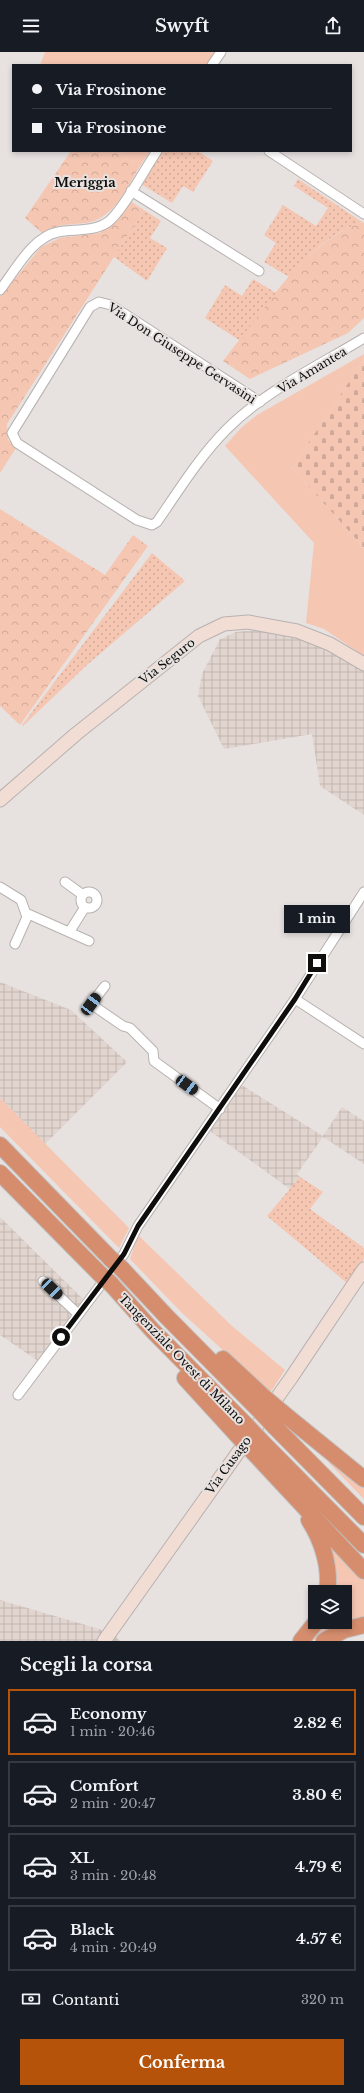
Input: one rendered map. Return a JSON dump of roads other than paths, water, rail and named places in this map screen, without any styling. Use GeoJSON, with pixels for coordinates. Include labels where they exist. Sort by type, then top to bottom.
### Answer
{"type":"FeatureCollection","features":[{"type":"Feature","properties":{"kind":"highway","name":"Tangenziale Ovest di Milano"},"geometry":{"type":"LineString","coordinates":[[0,1145],[119,1260],[166,1316],[279,1420],[364,1517]]}},
{"type":"Feature","properties":{"kind":"highway","name":"Tangenziale Ovest di Milano"},"geometry":{"type":"LineString","coordinates":[[0,1173],[103,1283],[153,1330],[259,1449],[364,1545]]}},
{"type":"Feature","properties":{"kind":"highway"},"geometry":{"type":"LineString","coordinates":[[279,1420],[364,1479]]}},
{"type":"Feature","properties":{"kind":"highway"},"geometry":{"type":"LineString","coordinates":[[259,1449],[299,1503],[312,1524],[327,1566],[327,1585]]}},
{"type":"Feature","properties":{"kind":"highway"},"geometry":{"type":"LineString","coordinates":[[299,1503],[364,1570]]}},
{"type":"Feature","properties":{"kind":"highway"},"geometry":{"type":"LineString","coordinates":[[324,1641],[344,1630],[364,1625]]}},
{"type":"Feature","properties":{"kind":"highway"},"geometry":{"type":"LineString","coordinates":[[301,1641],[310,1629]]}},
{"type":"Feature","properties":{"kind":"street"},"geometry":{"type":"LineString","coordinates":[[213,64],[221,52]]}},
{"type":"Feature","properties":{"kind":"street"},"geometry":{"type":"LineString","coordinates":[[0,290],[38,242],[56,232],[92,229],[102,226],[116,214],[156,152]]}},
{"type":"Feature","properties":{"kind":"street"},"geometry":{"type":"LineString","coordinates":[[271,152],[364,214]]}},
{"type":"Feature","properties":{"kind":"street"},"geometry":{"type":"LineString","coordinates":[[131,191],[259,271]]}},
{"type":"Feature","properties":{"kind":"street","name":"Via Don Giuseppe Gervasini"},"geometry":{"type":"LineString","coordinates":[[99,302],[111,305],[260,402],[240,417],[215,443],[157,522],[152,525],[137,520],[17,443],[12,433],[90,307],[99,302]]}},
{"type":"Feature","properties":{"kind":"street","name":"Via Amantea"},"geometry":{"type":"LineString","coordinates":[[260,402],[364,338]]}},
{"type":"Feature","properties":{"kind":"street","name":"Via Seguro"},"geometry":{"type":"LineString","coordinates":[[0,800],[76,734],[199,636],[224,624],[248,622],[297,631],[330,644],[364,664]]}},
{"type":"Feature","properties":{"kind":"street"},"geometry":{"type":"LineString","coordinates":[[65,882],[84,895]]}},
{"type":"Feature","properties":{"kind":"street"},"geometry":{"type":"LineString","coordinates":[[0,887],[21,900],[26,913],[27,917],[15,944]]}},
{"type":"Feature","properties":{"kind":"street"},"geometry":{"type":"LineString","coordinates":[[90,892],[95,895],[97,900],[93,907],[85,907],[81,902],[84,895],[90,892]]}},
{"type":"Feature","properties":{"kind":"street"},"geometry":{"type":"LineString","coordinates":[[18,1395],[119,1260],[138,1226],[295,999],[364,892]]}},
{"type":"Feature","properties":{"kind":"street"},"geometry":{"type":"LineString","coordinates":[[70,931],[85,907]]}},
{"type":"Feature","properties":{"kind":"street"},"geometry":{"type":"LineString","coordinates":[[26,913],[70,931],[89,941]]}},
{"type":"Feature","properties":{"kind":"street"},"geometry":{"type":"LineString","coordinates":[[105,986],[91,1004],[123,1026],[130,1028],[153,1051],[154,1061],[220,1109]]}},
{"type":"Feature","properties":{"kind":"street"},"geometry":{"type":"LineString","coordinates":[[295,999],[364,1044]]}},
{"type":"Feature","properties":{"kind":"street","name":"Via Cusago"},"geometry":{"type":"LineString","coordinates":[[104,1641],[291,1378],[364,1269]]}},
{"type":"Feature","properties":{"kind":"street"},"geometry":{"type":"LineString","coordinates":[[44,1281],[78,1314]]}},
{"type":"Feature","properties":{"kind":"district","name":"Meriggia"},"geometry":{"type":"Point","coordinates":[85,182]}}]}
